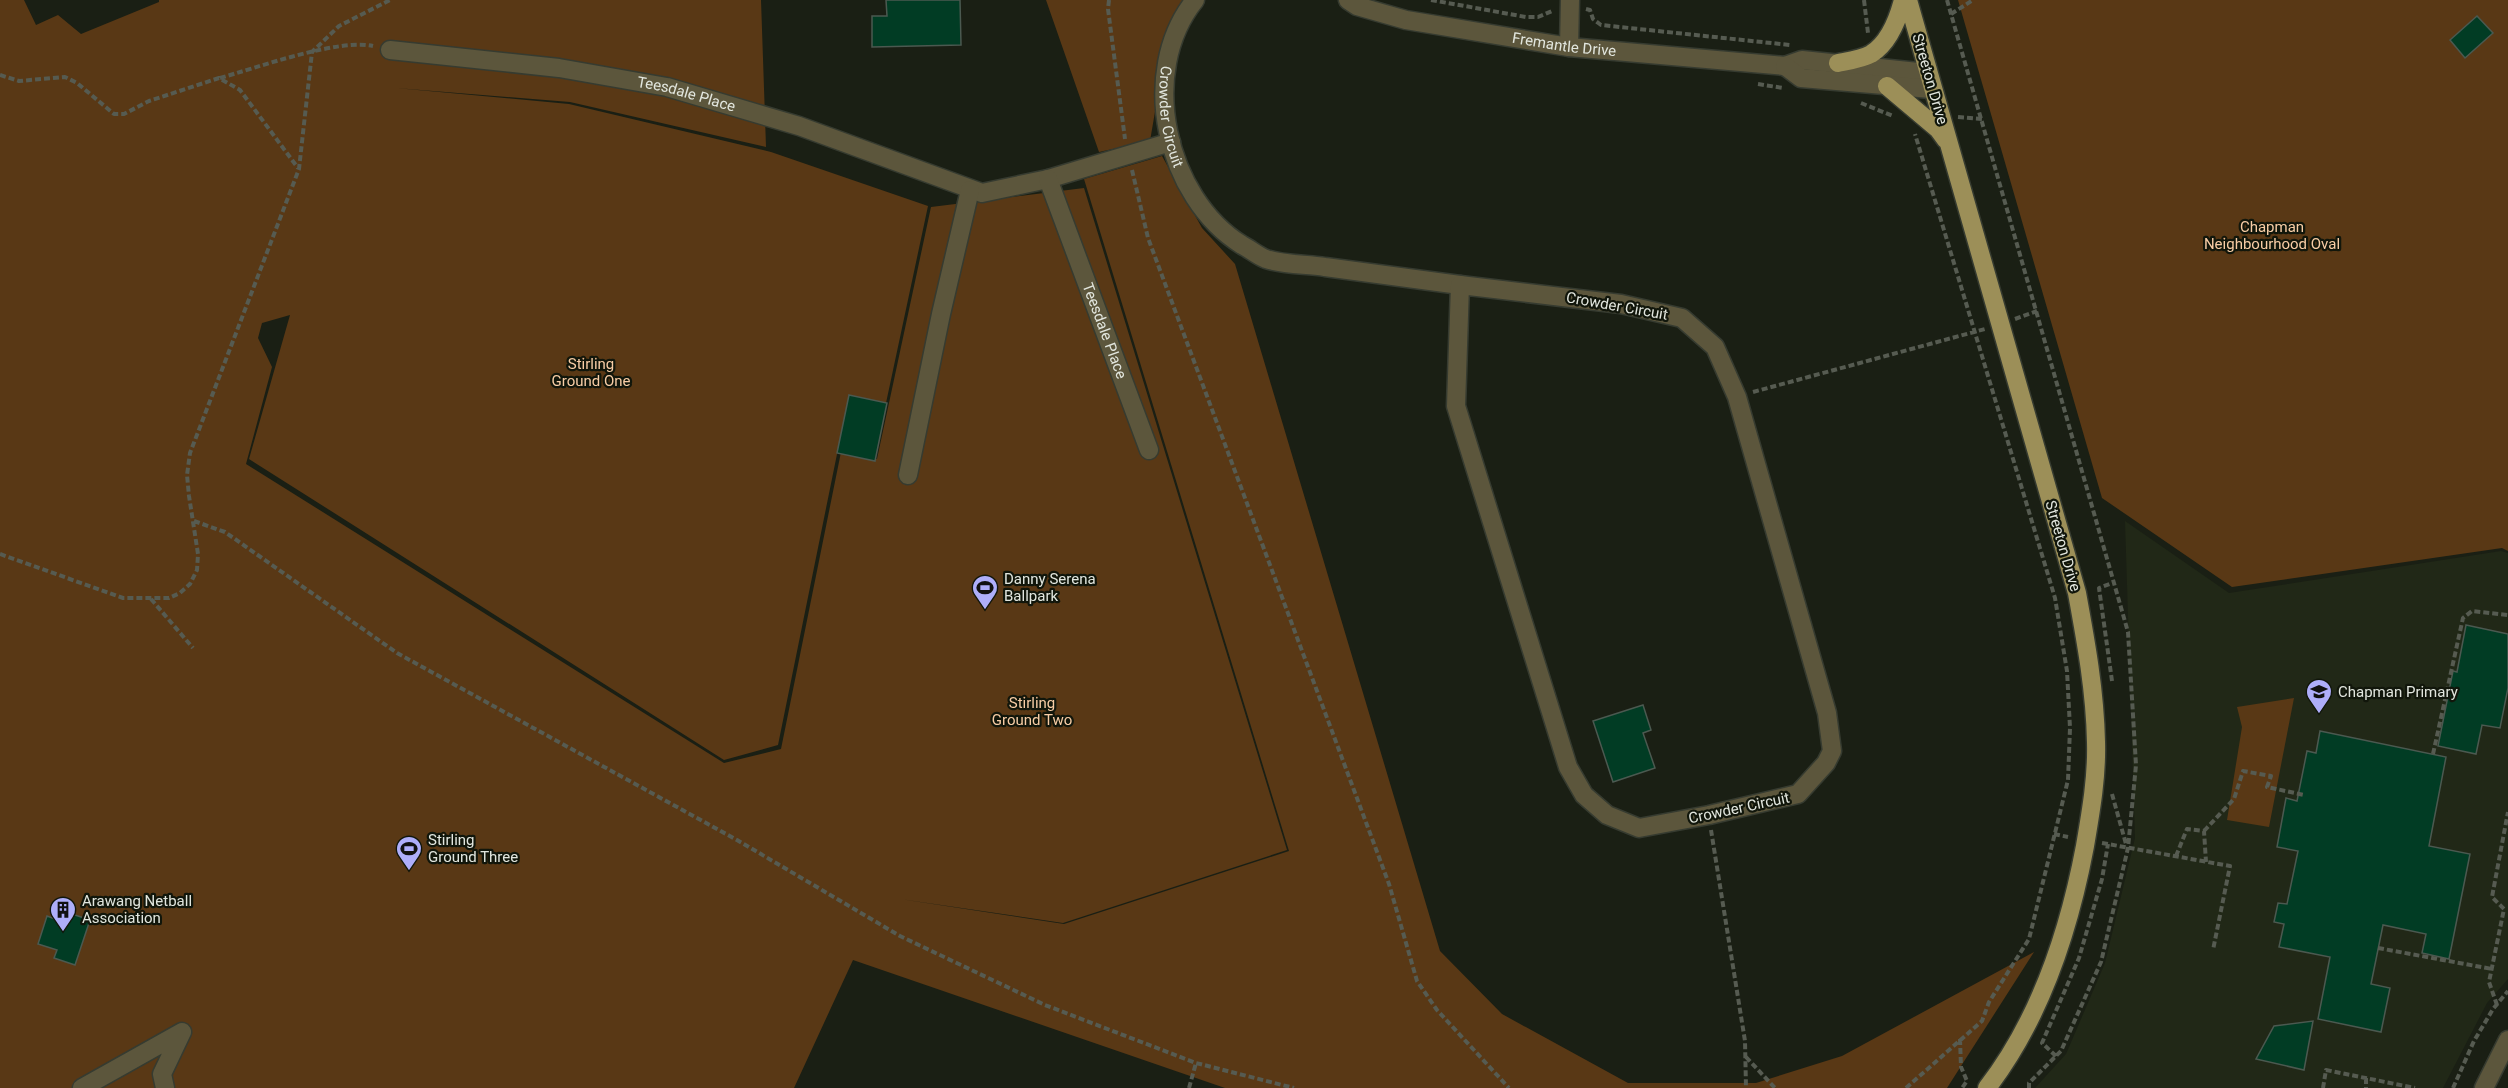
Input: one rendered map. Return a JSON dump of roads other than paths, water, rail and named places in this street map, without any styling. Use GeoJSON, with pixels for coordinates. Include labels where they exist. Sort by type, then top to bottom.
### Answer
{"type":"FeatureCollection","features":[{"type":"Feature","properties":{"kind":"main road"},"geometry":{"type":"LineString","coordinates":[[1838,63],[1871,54],[1890,33],[1903,0]]}},
{"type":"Feature","properties":{"kind":"main road","name":"Streeton Drive"},"geometry":{"type":"LineString","coordinates":[[1908,0],[2077,593],[2093,682],[2096,744],[2094,799],[2071,912],[2046,985],[2002,1068],[1987,1088]]}},
{"type":"Feature","properties":{"kind":"main road"},"geometry":{"type":"LineString","coordinates":[[1887,86],[1938,129],[1949,144]]}},
{"type":"Feature","properties":{"kind":"street","name":"Crowder Circuit"},"geometry":{"type":"LineString","coordinates":[[1195,0],[1182,16],[1170,51],[1165,85],[1165,115],[1182,177],[1204,213],[1230,237],[1265,259],[1621,304],[1682,318],[1715,347],[1745,391],[1827,712],[1832,751],[1826,763],[1798,794],[1709,815],[1639,828],[1607,815],[1584,795],[1568,766],[1456,406],[1460,285]]}},
{"type":"Feature","properties":{"kind":"street","name":"Fremantle Drive"},"geometry":{"type":"LineString","coordinates":[[1348,0],[1357,6],[1406,20],[1569,47],[1785,66],[1802,60],[1928,73]]}},
{"type":"Feature","properties":{"kind":"street"},"geometry":{"type":"LineString","coordinates":[[1569,47],[1570,3]]}},
{"type":"Feature","properties":{"kind":"street","name":"Teesdale Place"},"geometry":{"type":"LineString","coordinates":[[390,50],[559,68],[667,87],[799,126],[982,193],[1048,179],[1171,142]]}},
{"type":"Feature","properties":{"kind":"street","name":"Fremantle Drive"},"geometry":{"type":"LineString","coordinates":[[1785,66],[1801,78],[1931,89],[1934,92]]}},
{"type":"Feature","properties":{"kind":"street","name":"Teesdale Place"},"geometry":{"type":"LineString","coordinates":[[1048,179],[1149,450]]}},
{"type":"Feature","properties":{"kind":"street"},"geometry":{"type":"LineString","coordinates":[[908,475],[941,314],[970,190]]}},
{"type":"Feature","properties":{"kind":"street"},"geometry":{"type":"LineString","coordinates":[[82,1088],[182,1032],[162,1074],[165,1088]]}},
{"type":"Feature","properties":{"kind":"street"},"geometry":{"type":"LineString","coordinates":[[2484,1088],[2508,1040]]}},
{"type":"Feature","properties":{"kind":"place","name":"Danny Serena Ballpark"},"geometry":{"type":"Point","coordinates":[985,611]}},
{"type":"Feature","properties":{"kind":"place","name":"Chapman Primary"},"geometry":{"type":"Point","coordinates":[2319,715]}},
{"type":"Feature","properties":{"kind":"place","name":"Stirling Ground Three"},"geometry":{"type":"Point","coordinates":[409,872]}},
{"type":"Feature","properties":{"kind":"place","name":"Arawang Netball Association"},"geometry":{"type":"Point","coordinates":[63,933]}},
{"type":"Feature","properties":{"kind":"park label","name":"Chapman Neighbourhood Oval"},"geometry":{"type":"Point","coordinates":[2272,236]}},
{"type":"Feature","properties":{"kind":"park label","name":"Stirling Ground One"},"geometry":{"type":"Point","coordinates":[591,372]}},
{"type":"Feature","properties":{"kind":"park label","name":"Stirling Ground Two"},"geometry":{"type":"Point","coordinates":[1032,712]}}]}
